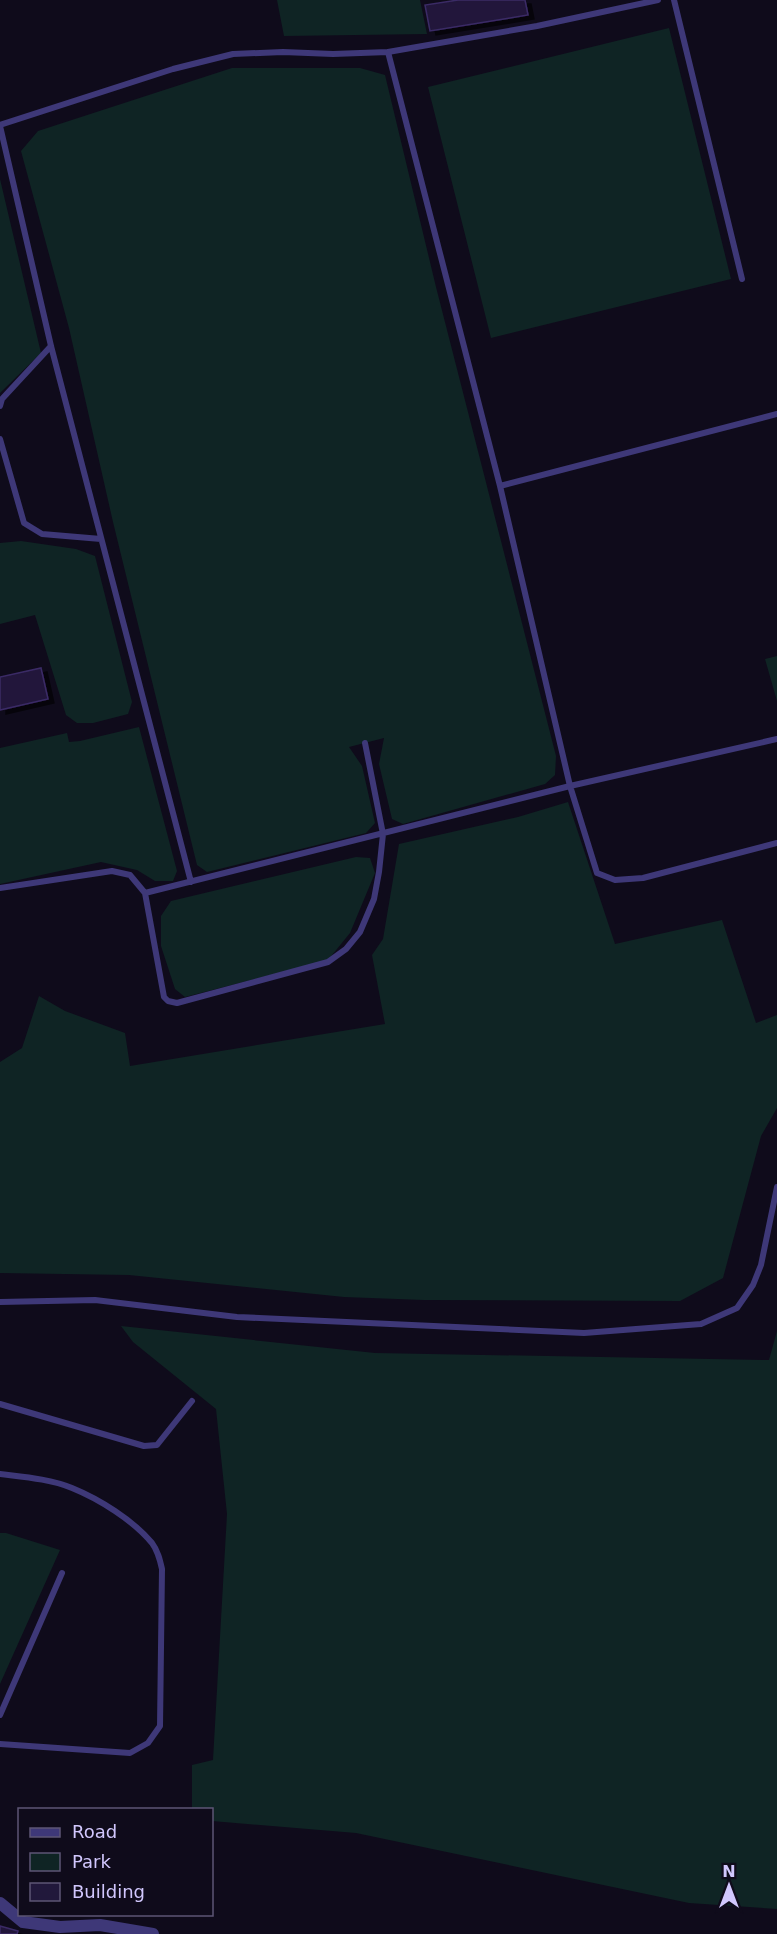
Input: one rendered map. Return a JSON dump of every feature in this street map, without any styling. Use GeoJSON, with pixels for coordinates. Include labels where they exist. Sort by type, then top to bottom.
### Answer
{"type":"FeatureCollection","features":[{"type":"Feature","properties":{"kind":"street"},"geometry":{"type":"LineString","coordinates":[[0,1903],[23,1922],[60,1927],[100,1925],[153,1934]]}},
{"type":"Feature","properties":{"kind":"lane"},"geometry":{"type":"LineString","coordinates":[[191,882],[51,346],[0,126],[173,69],[234,54],[387,52],[537,26],[658,0]]}},
{"type":"Feature","properties":{"kind":"lane"},"geometry":{"type":"LineString","coordinates":[[674,0],[742,279]]}},
{"type":"Feature","properties":{"kind":"lane"},"geometry":{"type":"LineString","coordinates":[[387,52],[500,486],[570,786],[597,873],[615,880],[643,878],[777,843]]}},
{"type":"Feature","properties":{"kind":"lane"},"geometry":{"type":"LineString","coordinates":[[0,406],[2,399],[51,346]]}},
{"type":"Feature","properties":{"kind":"lane"},"geometry":{"type":"LineString","coordinates":[[500,486],[777,414]]}},
{"type":"Feature","properties":{"kind":"lane"},"geometry":{"type":"LineString","coordinates":[[0,439],[24,523],[42,534],[101,539]]}},
{"type":"Feature","properties":{"kind":"lane"},"geometry":{"type":"LineString","coordinates":[[145,893],[570,786],[777,739]]}},
{"type":"Feature","properties":{"kind":"lane"},"geometry":{"type":"LineString","coordinates":[[0,888],[112,871],[130,875],[145,893],[164,997],[168,1001],[177,1003],[328,962],[346,950],[360,932],[374,899],[383,834],[365,743]]}},
{"type":"Feature","properties":{"kind":"lane"},"geometry":{"type":"LineString","coordinates":[[0,1302],[95,1300],[237,1317],[584,1333],[701,1324],[737,1308],[753,1286],[761,1266],[777,1187]]}},
{"type":"Feature","properties":{"kind":"lane"},"geometry":{"type":"LineString","coordinates":[[0,1404],[144,1446],[151,1446],[157,1444],[192,1401]]}},
{"type":"Feature","properties":{"kind":"lane"},"geometry":{"type":"LineString","coordinates":[[0,1474],[33,1478],[73,1488],[120,1513],[152,1543],[162,1569],[160,1726],[148,1743],[130,1753],[0,1744]]}},
{"type":"Feature","properties":{"kind":"lane"},"geometry":{"type":"LineString","coordinates":[[0,1716],[62,1573]]}},
{"type":"Feature","properties":{"kind":"green space"},"geometry":{"type":"Polygon","coordinates":[[[277,0],[420,0],[427,34],[284,36],[277,0]]]}},
{"type":"Feature","properties":{"kind":"green space"},"geometry":{"type":"Polygon","coordinates":[[[669,28],[731,279],[491,338],[428,87],[669,28]]]}},
{"type":"Feature","properties":{"kind":"green space"},"geometry":{"type":"Polygon","coordinates":[[[232,68],[360,68],[385,75],[436,287],[556,756],[555,775],[545,784],[403,824],[392,819],[379,764],[384,738],[349,747],[362,766],[375,823],[366,833],[207,872],[197,865],[113,522],[69,328],[21,151],[38,131],[232,68]]]}},
{"type":"Feature","properties":{"kind":"green space"},"geometry":{"type":"Polygon","coordinates":[[[0,179],[41,353],[0,393],[0,179]]]}},
{"type":"Feature","properties":{"kind":"green space"},"geometry":{"type":"Polygon","coordinates":[[[21,541],[76,549],[95,556],[132,702],[128,714],[93,723],[77,723],[66,715],[35,615],[0,624],[0,543],[21,541]]]}},
{"type":"Feature","properties":{"kind":"green space"},"geometry":{"type":"Polygon","coordinates":[[[777,656],[777,701],[765,659],[777,656]]]}},
{"type":"Feature","properties":{"kind":"green space"},"geometry":{"type":"Polygon","coordinates":[[[139,727],[177,871],[173,881],[155,881],[137,870],[101,862],[0,884],[0,748],[67,733],[69,742],[80,741],[139,727]]]}},
{"type":"Feature","properties":{"kind":"green space"},"geometry":{"type":"Polygon","coordinates":[[[568,802],[615,944],[722,920],[756,1023],[777,1015],[777,1108],[761,1136],[723,1278],[680,1301],[424,1300],[344,1297],[129,1275],[0,1273],[0,1062],[22,1048],[39,996],[65,1011],[125,1033],[130,1066],[385,1024],[372,955],[383,939],[399,844],[518,817],[568,802]]]}},
{"type":"Feature","properties":{"kind":"green space"},"geometry":{"type":"Polygon","coordinates":[[[356,857],[370,858],[375,873],[350,933],[328,960],[185,997],[175,989],[161,946],[161,916],[171,901],[356,857]]]}},
{"type":"Feature","properties":{"kind":"green space"},"geometry":{"type":"Polygon","coordinates":[[[121,1326],[375,1353],[769,1360],[777,1331],[777,1909],[689,1903],[356,1833],[213,1821],[213,1808],[192,1808],[192,1765],[213,1760],[227,1514],[216,1409],[133,1342],[121,1326]]]}},
{"type":"Feature","properties":{"kind":"green space"},"geometry":{"type":"Polygon","coordinates":[[[0,1533],[60,1550],[0,1684],[0,1533]]]}},
{"type":"Feature","properties":{"kind":"building"},"geometry":{"type":"Polygon","coordinates":[[[458,0],[525,0],[528,15],[430,31],[425,5],[458,0]]]}},
{"type":"Feature","properties":{"kind":"building"},"geometry":{"type":"Polygon","coordinates":[[[41,668],[48,699],[0,710],[0,677],[41,668]]]}},
{"type":"Feature","properties":{"kind":"building"},"geometry":{"type":"Polygon","coordinates":[[[0,1926],[18,1931],[17,1934],[0,1934],[0,1926]]]}}]}
